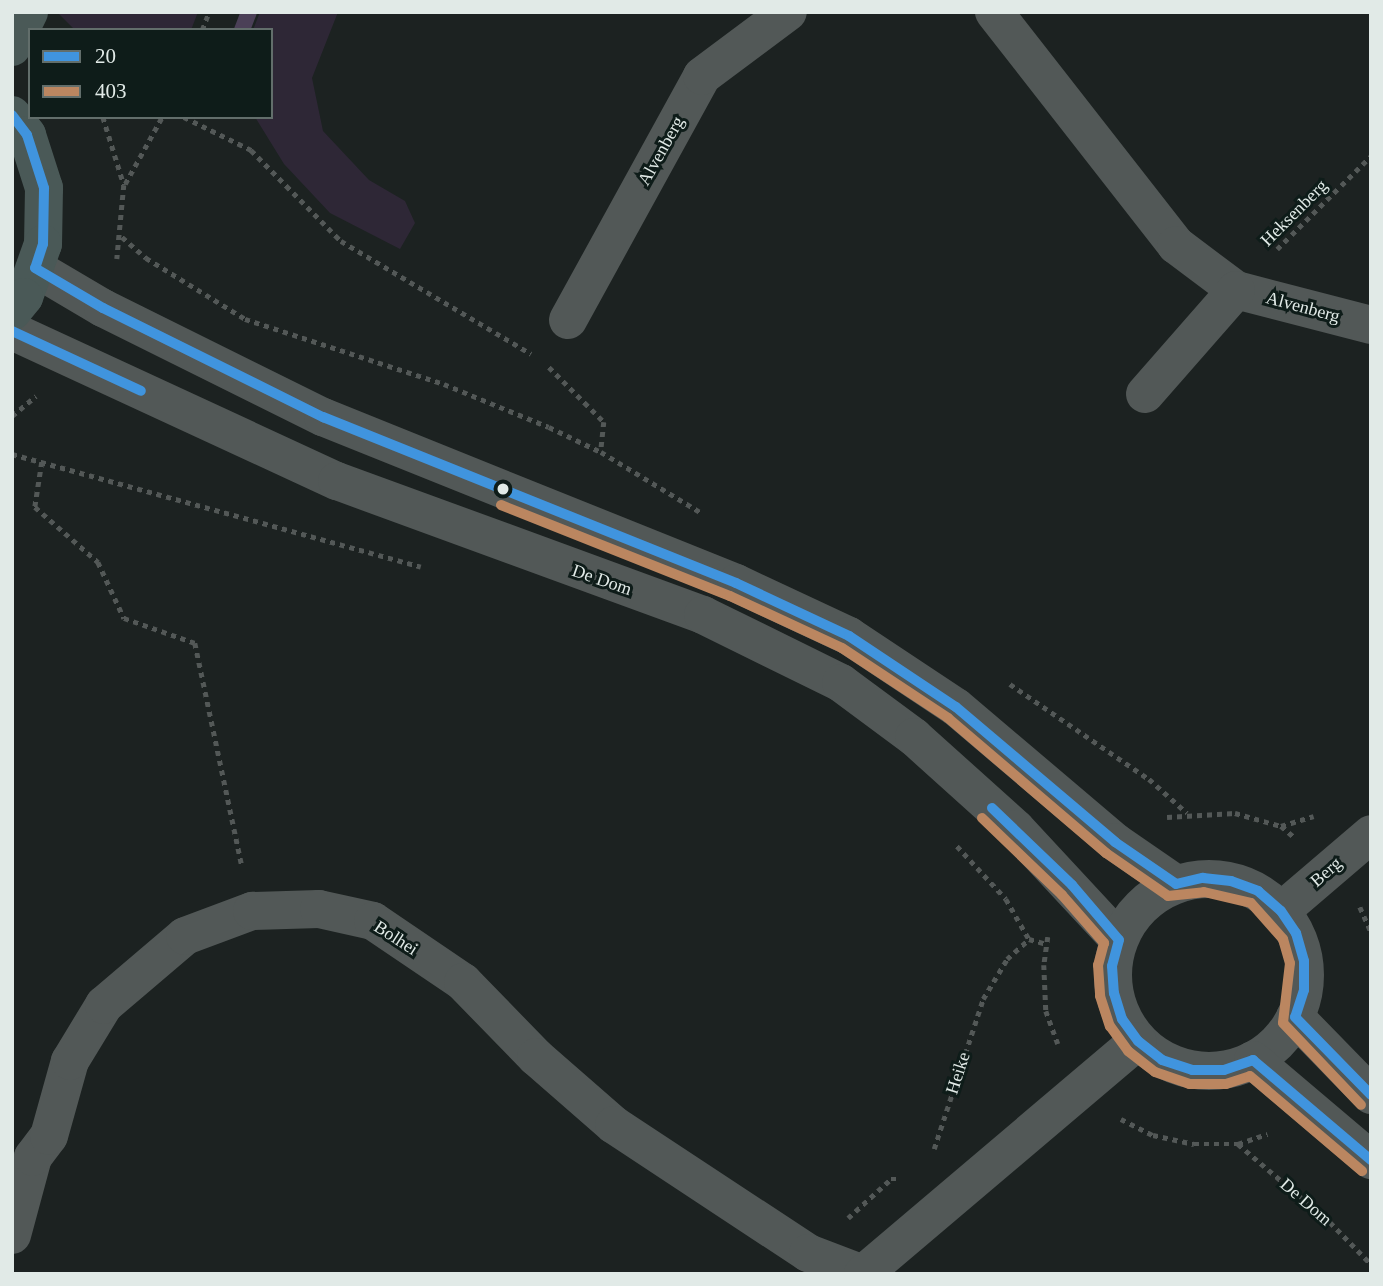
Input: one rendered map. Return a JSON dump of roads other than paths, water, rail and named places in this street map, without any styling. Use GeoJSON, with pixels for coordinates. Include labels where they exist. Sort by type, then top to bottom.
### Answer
{"type":"FeatureCollection","features":[{"type":"Feature","properties":{"kind":"main road"},"geometry":{"type":"LineString","coordinates":[[12,47],[29,12]]}},
{"type":"Feature","properties":{"kind":"main road"},"geometry":{"type":"LineString","coordinates":[[12,116],[27,135],[44,188],[43,244],[24,297],[12,312]]}},
{"type":"Feature","properties":{"kind":"street","name":"Alvenberg"},"geometry":{"type":"LineString","coordinates":[[568,320],[702,76],[788,12]]}},
{"type":"Feature","properties":{"kind":"street","name":"Alvenberg"},"geometry":{"type":"LineString","coordinates":[[994,12],[1176,246],[1236,290],[1371,325]]}},
{"type":"Feature","properties":{"kind":"street"},"geometry":{"type":"LineString","coordinates":[[35,268],[103,307],[323,417],[736,583],[849,636],[1000,741],[1115,842],[1176,884]]}},
{"type":"Feature","properties":{"kind":"street"},"geometry":{"type":"LineString","coordinates":[[1145,394],[1236,290]]}},
{"type":"Feature","properties":{"kind":"street","name":"De Dom"},"geometry":{"type":"LineString","coordinates":[[12,331],[337,481],[703,615],[785,653],[841,683],[914,737],[1072,885],[1119,940]]}},
{"type":"Feature","properties":{"kind":"street","name":"Berg"},"geometry":{"type":"LineString","coordinates":[[1281,911],[1371,834]]}},
{"type":"Feature","properties":{"kind":"street"},"geometry":{"type":"LineString","coordinates":[[1203,878],[1231,881],[1258,891],[1281,911],[1296,933],[1304,961],[1304,990],[1295,1017],[1279,1041],[1254,1060],[1224,1070],[1192,1070],[1162,1060],[1138,1041],[1122,1019],[1114,993],[1112,966],[1119,940],[1132,916],[1151,898],[1176,884],[1203,878]]}},
{"type":"Feature","properties":{"kind":"street","name":"Bolhei"},"geometry":{"type":"LineString","coordinates":[[12,1235],[33,1157],[49,1136],[70,1061],[104,1005],[185,936],[252,911],[319,909],[373,921],[463,982],[536,1057],[614,1125],[808,1253],[863,1274]]}},
{"type":"Feature","properties":{"kind":"street"},"geometry":{"type":"LineString","coordinates":[[1295,1017],[1371,1095]]}},
{"type":"Feature","properties":{"kind":"street"},"geometry":{"type":"LineString","coordinates":[[863,1274],[1085,1090],[1138,1041]]}},
{"type":"Feature","properties":{"kind":"street"},"geometry":{"type":"LineString","coordinates":[[1254,1060],[1371,1160]]}},
{"type":"Feature","properties":{"kind":"waterway"},"geometry":{"type":"LineString","coordinates":[[243,28],[249,12]]}}]}
